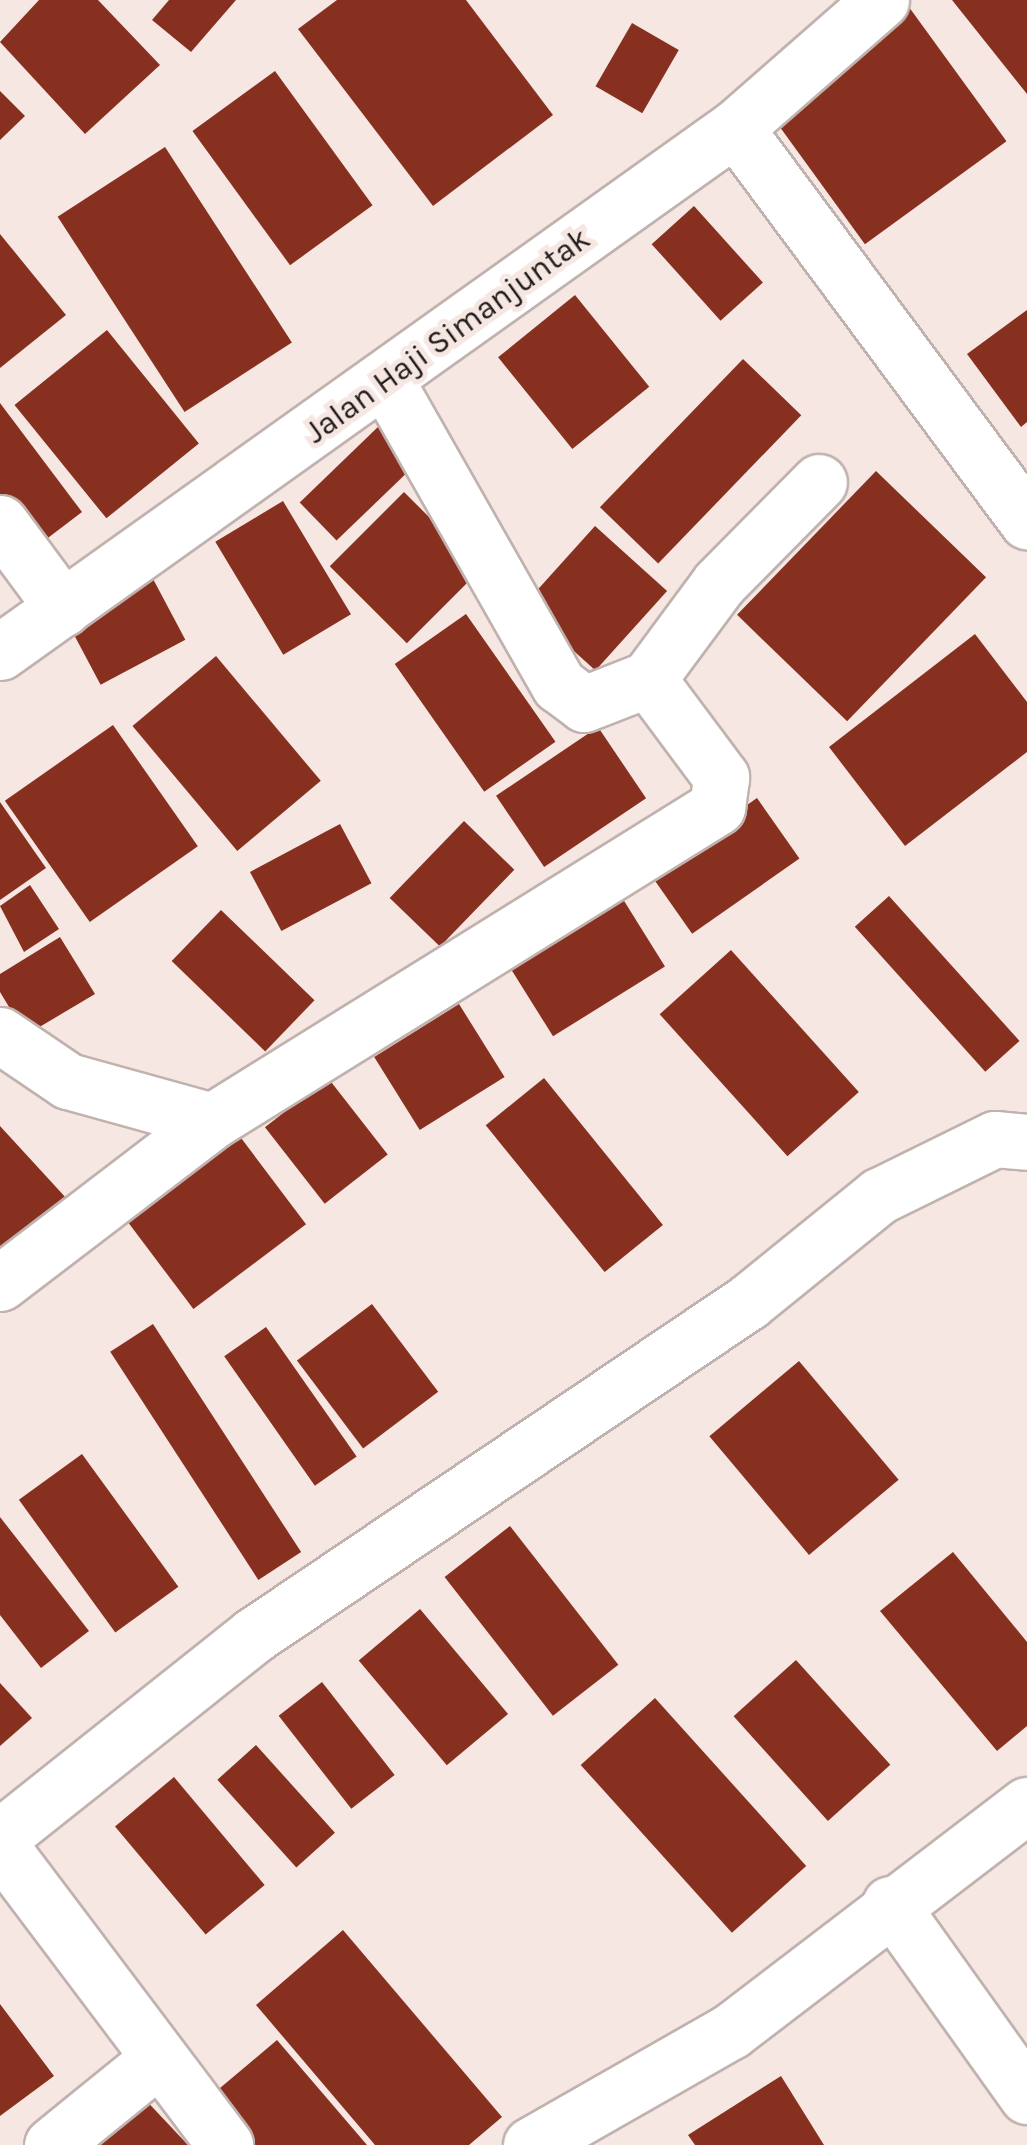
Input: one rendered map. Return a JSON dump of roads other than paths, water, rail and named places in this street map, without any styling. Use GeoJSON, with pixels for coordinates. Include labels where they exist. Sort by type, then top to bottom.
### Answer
{"type":"FeatureCollection","features":[{"type":"Feature","properties":{"kind":"street","name":"Jalan Haji Simanjuntak"},"geometry":{"type":"LineString","coordinates":[[0,652],[735,128],[881,0]]}},
{"type":"Feature","properties":{"kind":"street"},"geometry":{"type":"LineString","coordinates":[[735,128],[1027,521]]}},
{"type":"Feature","properties":{"kind":"street"},"geometry":{"type":"LineString","coordinates":[[386,380],[559,685],[584,704],[648,679],[719,583],[819,482]]}},
{"type":"Feature","properties":{"kind":"street"},"geometry":{"type":"LineString","coordinates":[[0,523],[62,608]]}},
{"type":"Feature","properties":{"kind":"street"},"geometry":{"type":"LineString","coordinates":[[0,1283],[212,1121],[717,807],[721,777],[648,679]]}},
{"type":"Feature","properties":{"kind":"street"},"geometry":{"type":"LineString","coordinates":[[0,1035],[68,1081],[212,1121]]}},
{"type":"Feature","properties":{"kind":"street"},"geometry":{"type":"LineString","coordinates":[[0,1838],[254,1636],[748,1302],[879,1196],[995,1139],[1027,1142]]}},
{"type":"Feature","properties":{"kind":"street"},"geometry":{"type":"LineString","coordinates":[[531,2145],[731,2031],[890,1904],[1027,1805]]}},
{"type":"Feature","properties":{"kind":"street"},"geometry":{"type":"LineString","coordinates":[[0,1846],[225,2145]]}},
{"type":"Feature","properties":{"kind":"street"},"geometry":{"type":"LineString","coordinates":[[890,1904],[1027,2096]]}},
{"type":"Feature","properties":{"kind":"street"},"geometry":{"type":"LineString","coordinates":[[52,2145],[158,2059]]}}]}
